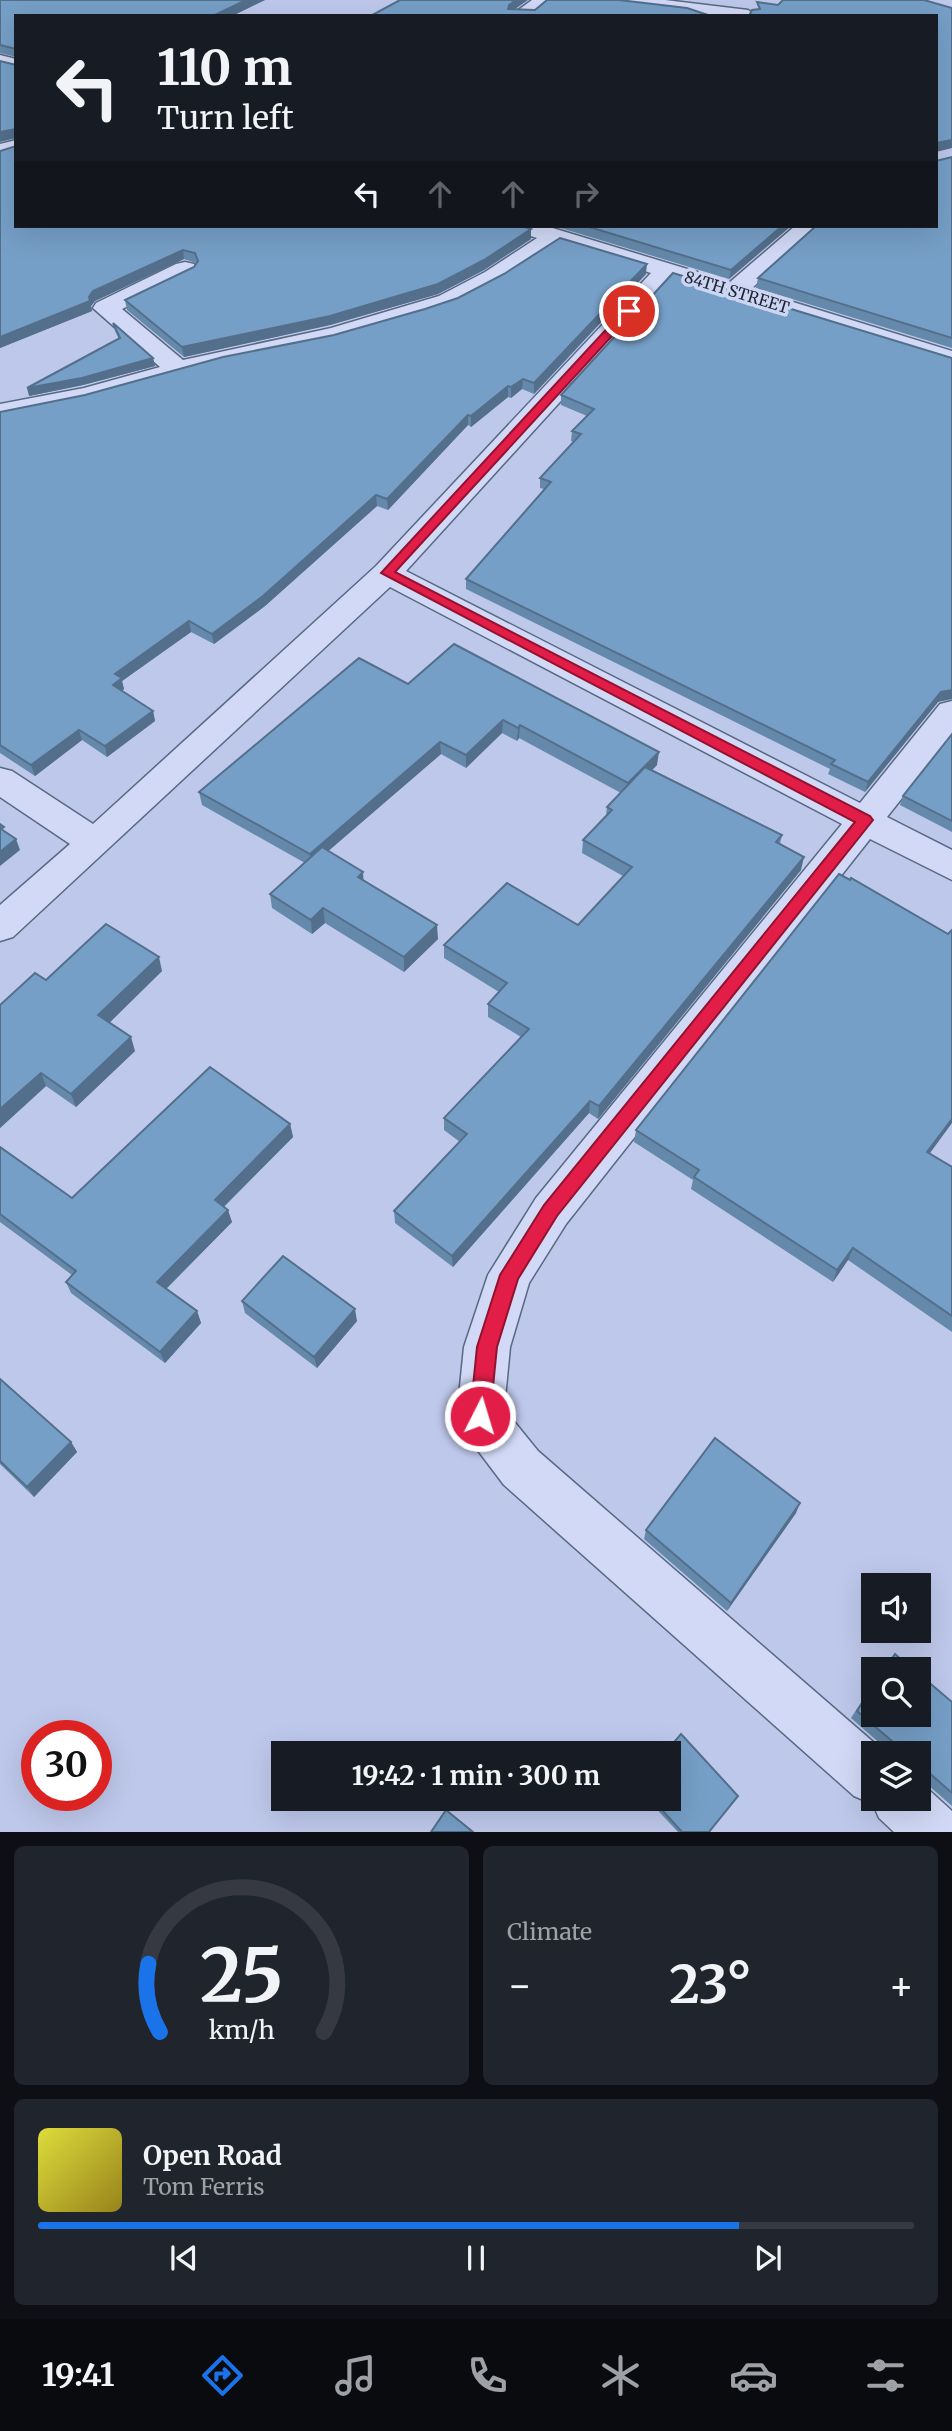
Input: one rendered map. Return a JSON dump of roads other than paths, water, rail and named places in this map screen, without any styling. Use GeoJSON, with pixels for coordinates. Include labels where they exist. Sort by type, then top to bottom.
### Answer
{"type":"FeatureCollection","features":[{"type":"Feature","properties":{"kind":"street"},"geometry":{"type":"LineString","coordinates":[[522,14],[545,0]]}},
{"type":"Feature","properties":{"kind":"street"},"geometry":{"type":"LineString","coordinates":[[622,0],[733,14]]}},
{"type":"Feature","properties":{"kind":"street","name":"84TH STREET"},"geometry":{"type":"LineString","coordinates":[[530,228],[952,359]]}},
{"type":"Feature","properties":{"kind":"street"},"geometry":{"type":"LineString","coordinates":[[734,291],[807,228]]}},
{"type":"Feature","properties":{"kind":"street"},"geometry":{"type":"LineString","coordinates":[[0,412],[87,395],[178,369],[334,335],[448,301],[494,277],[556,236]]}},
{"type":"Feature","properties":{"kind":"street"},"geometry":{"type":"LineString","coordinates":[[178,369],[105,308],[185,269]]}},
{"type":"Feature","properties":{"kind":"street"},"geometry":{"type":"LineString","coordinates":[[0,927],[95,843],[387,573],[666,271]]}},
{"type":"Feature","properties":{"kind":"street"},"geometry":{"type":"LineString","coordinates":[[387,573],[952,866]]}},
{"type":"Feature","properties":{"kind":"street"},"geometry":{"type":"LineString","coordinates":[[861,1766],[522,1468],[480,1416],[487,1347],[510,1275],[551,1211],[952,712]]}},
{"type":"Feature","properties":{"kind":"street"},"geometry":{"type":"LineString","coordinates":[[0,780],[95,843]]}},
{"type":"Feature","properties":{"kind":"street"},"geometry":{"type":"LineString","coordinates":[[912,1811],[936,1832]]}}]}
